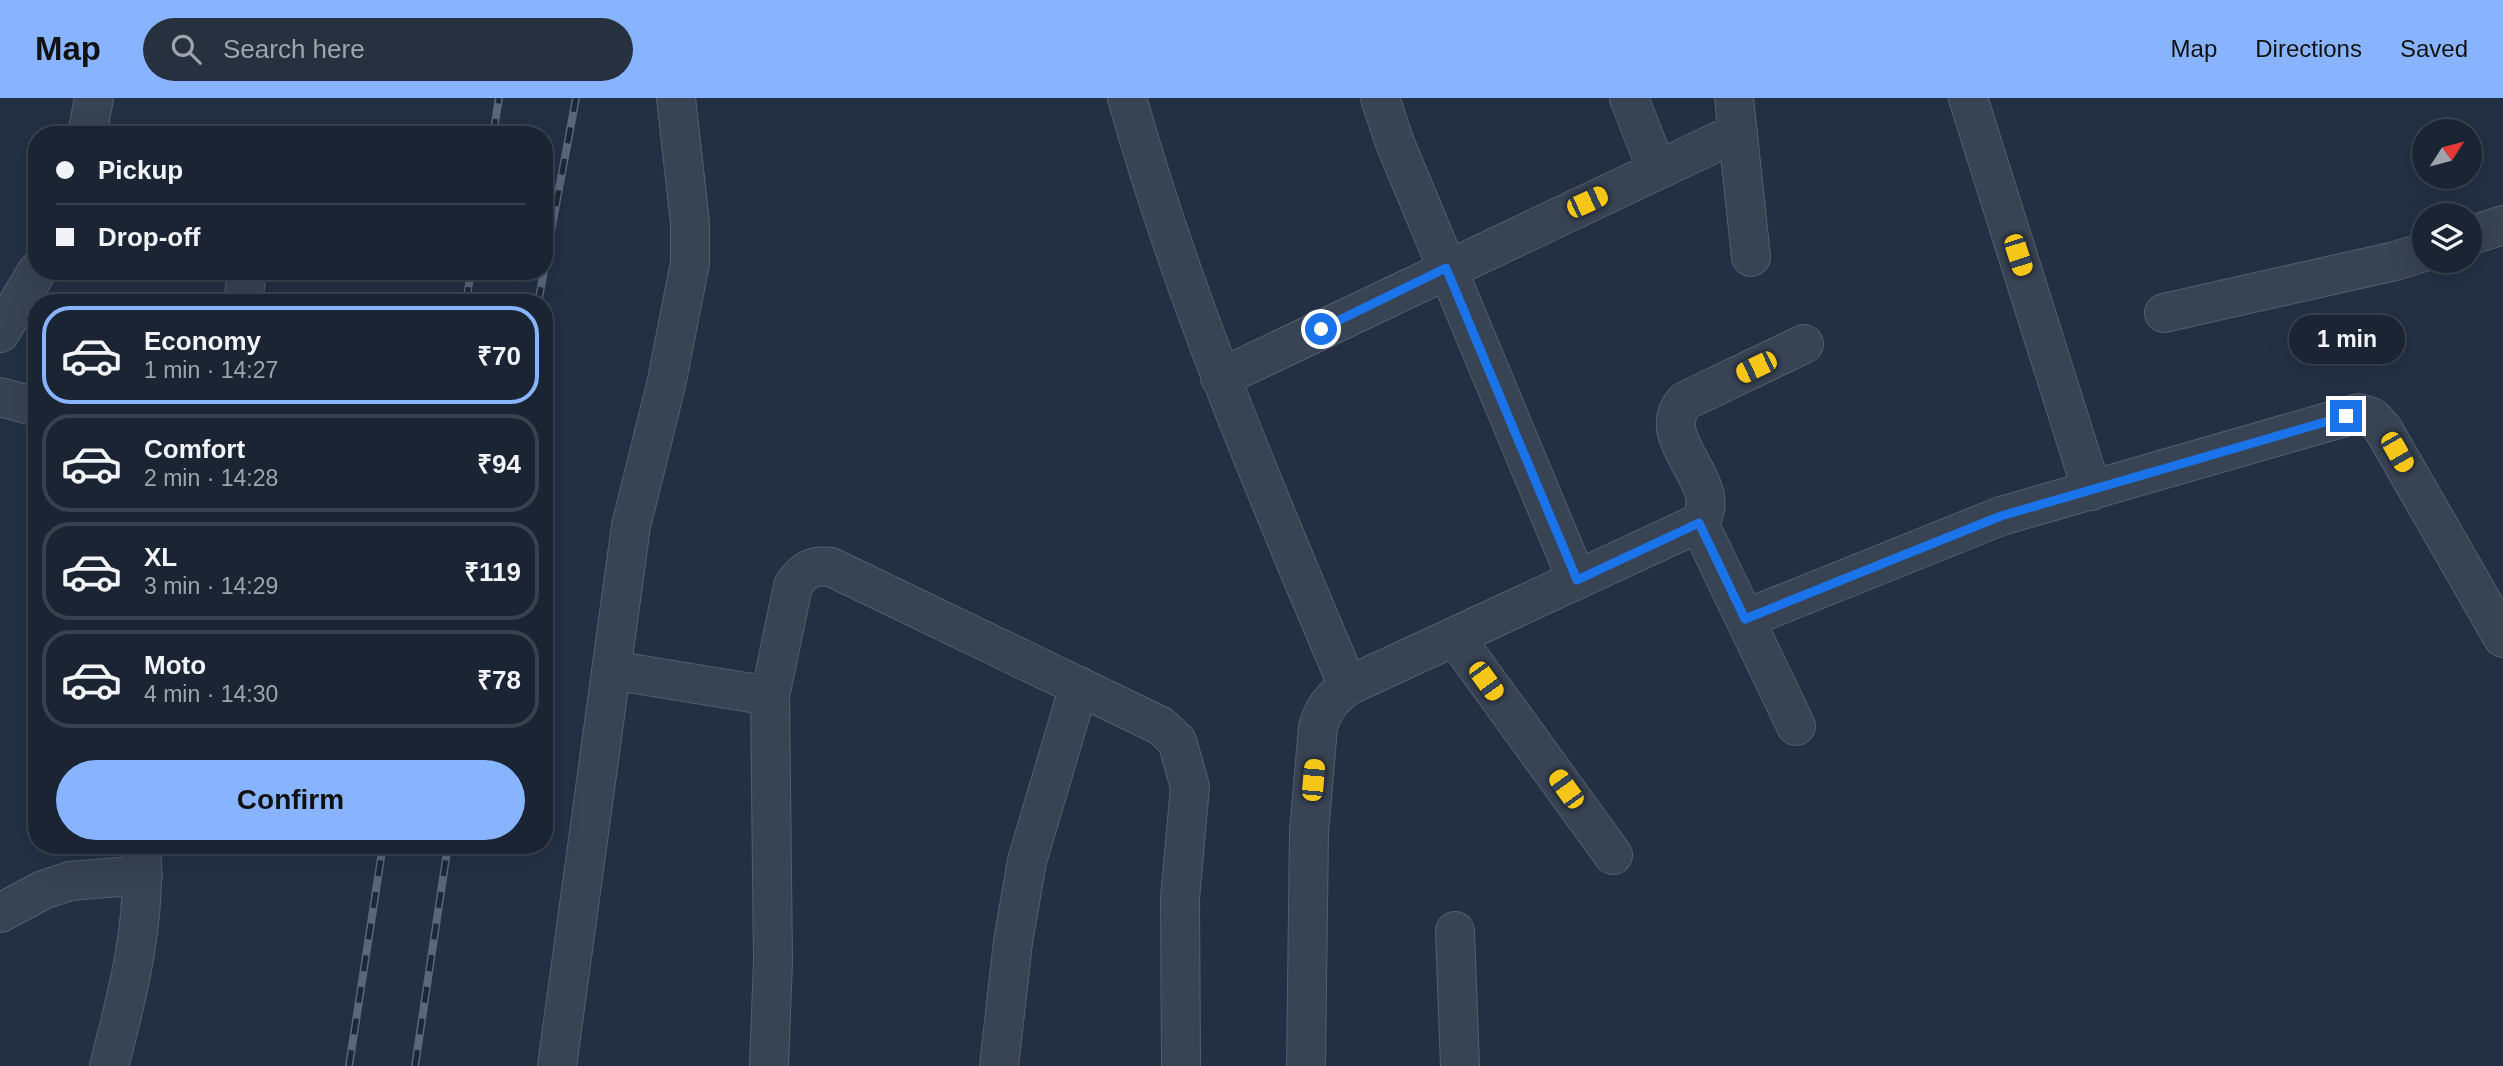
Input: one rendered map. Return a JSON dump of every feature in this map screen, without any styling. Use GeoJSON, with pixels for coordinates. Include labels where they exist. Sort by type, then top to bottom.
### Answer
{"type":"FeatureCollection","features":[{"type":"Feature","properties":{"kind":"street"},"geometry":{"type":"LineString","coordinates":[[89,126],[94,98]]}},
{"type":"Feature","properties":{"kind":"street"},"geometry":{"type":"LineString","coordinates":[[557,1066],[631,526],[666,385],[690,263],[690,223],[676,98]]}},
{"type":"Feature","properties":{"kind":"street"},"geometry":{"type":"LineString","coordinates":[[1128,98],[1156,199],[1220,378],[1348,686]]}},
{"type":"Feature","properties":{"kind":"street"},"geometry":{"type":"LineString","coordinates":[[1380,98],[1395,143],[1446,268],[1577,580]]}},
{"type":"Feature","properties":{"kind":"street"},"geometry":{"type":"LineString","coordinates":[[1629,98],[1657,170]]}},
{"type":"Feature","properties":{"kind":"street"},"geometry":{"type":"LineString","coordinates":[[1968,98],[2092,491]]}},
{"type":"Feature","properties":{"kind":"street"},"geometry":{"type":"LineString","coordinates":[[1220,378],[1446,268],[1657,170],[1736,115],[1751,257]]}},
{"type":"Feature","properties":{"kind":"street"},"geometry":{"type":"LineString","coordinates":[[2482,232],[2503,225]]}},
{"type":"Feature","properties":{"kind":"street"},"geometry":{"type":"LineString","coordinates":[[2164,313],[2412,256]]}},
{"type":"Feature","properties":{"kind":"street"},"geometry":{"type":"LineString","coordinates":[[0,333],[32,280]]}},
{"type":"Feature","properties":{"kind":"street"},"geometry":{"type":"LineString","coordinates":[[1306,1066],[1308,832],[1318,727],[1323,711],[1332,698],[1348,686],[1699,523],[1707,512],[1707,500],[1673,422],[1675,412],[1685,401],[1804,344]]}},
{"type":"Feature","properties":{"kind":"street"},"geometry":{"type":"LineString","coordinates":[[0,397],[28,405]]}},
{"type":"Feature","properties":{"kind":"street"},"geometry":{"type":"LineString","coordinates":[[1745,619],[2001,516],[2359,413],[2372,417],[2383,429],[2503,638]]}},
{"type":"Feature","properties":{"kind":"street"},"geometry":{"type":"LineString","coordinates":[[1699,523],[1796,726]]}},
{"type":"Feature","properties":{"kind":"street"},"geometry":{"type":"LineString","coordinates":[[769,1066],[773,961],[770,696],[793,586],[801,573],[815,565],[831,567],[1079,686],[1161,726],[1177,741],[1190,787],[1180,898],[1181,1066]]}},
{"type":"Feature","properties":{"kind":"street"},"geometry":{"type":"LineString","coordinates":[[1455,637],[1614,855]]}},
{"type":"Feature","properties":{"kind":"street"},"geometry":{"type":"LineString","coordinates":[[611,670],[770,696]]}},
{"type":"Feature","properties":{"kind":"street"},"geometry":{"type":"LineString","coordinates":[[999,1066],[1013,942],[1027,861],[1079,686]]}},
{"type":"Feature","properties":{"kind":"street"},"geometry":{"type":"LineString","coordinates":[[0,913],[43,890],[142,860],[137,944],[109,1066]]}},
{"type":"Feature","properties":{"kind":"street"},"geometry":{"type":"LineString","coordinates":[[1455,931],[1460,1066]]}},
{"type":"Feature","properties":{"kind":"railway"},"geometry":{"type":"LineString","coordinates":[[494,126],[499,98]]}},
{"type":"Feature","properties":{"kind":"railway"},"geometry":{"type":"LineString","coordinates":[[553,221],[576,98]]}},
{"type":"Feature","properties":{"kind":"railway"},"geometry":{"type":"LineString","coordinates":[[467,294],[470,280]]}},
{"type":"Feature","properties":{"kind":"railway"},"geometry":{"type":"LineString","coordinates":[[540,294],[542,280]]}},
{"type":"Feature","properties":{"kind":"railway"},"geometry":{"type":"LineString","coordinates":[[349,1066],[382,854]]}},
{"type":"Feature","properties":{"kind":"railway"},"geometry":{"type":"LineString","coordinates":[[415,1066],[447,854]]}},
{"type":"Feature","properties":{"kind":"route"},"geometry":{"type":"LineString","coordinates":[[1321,329],[1446,268],[1577,580],[1699,523],[1745,619],[2001,516],[2346,416]]}}]}
